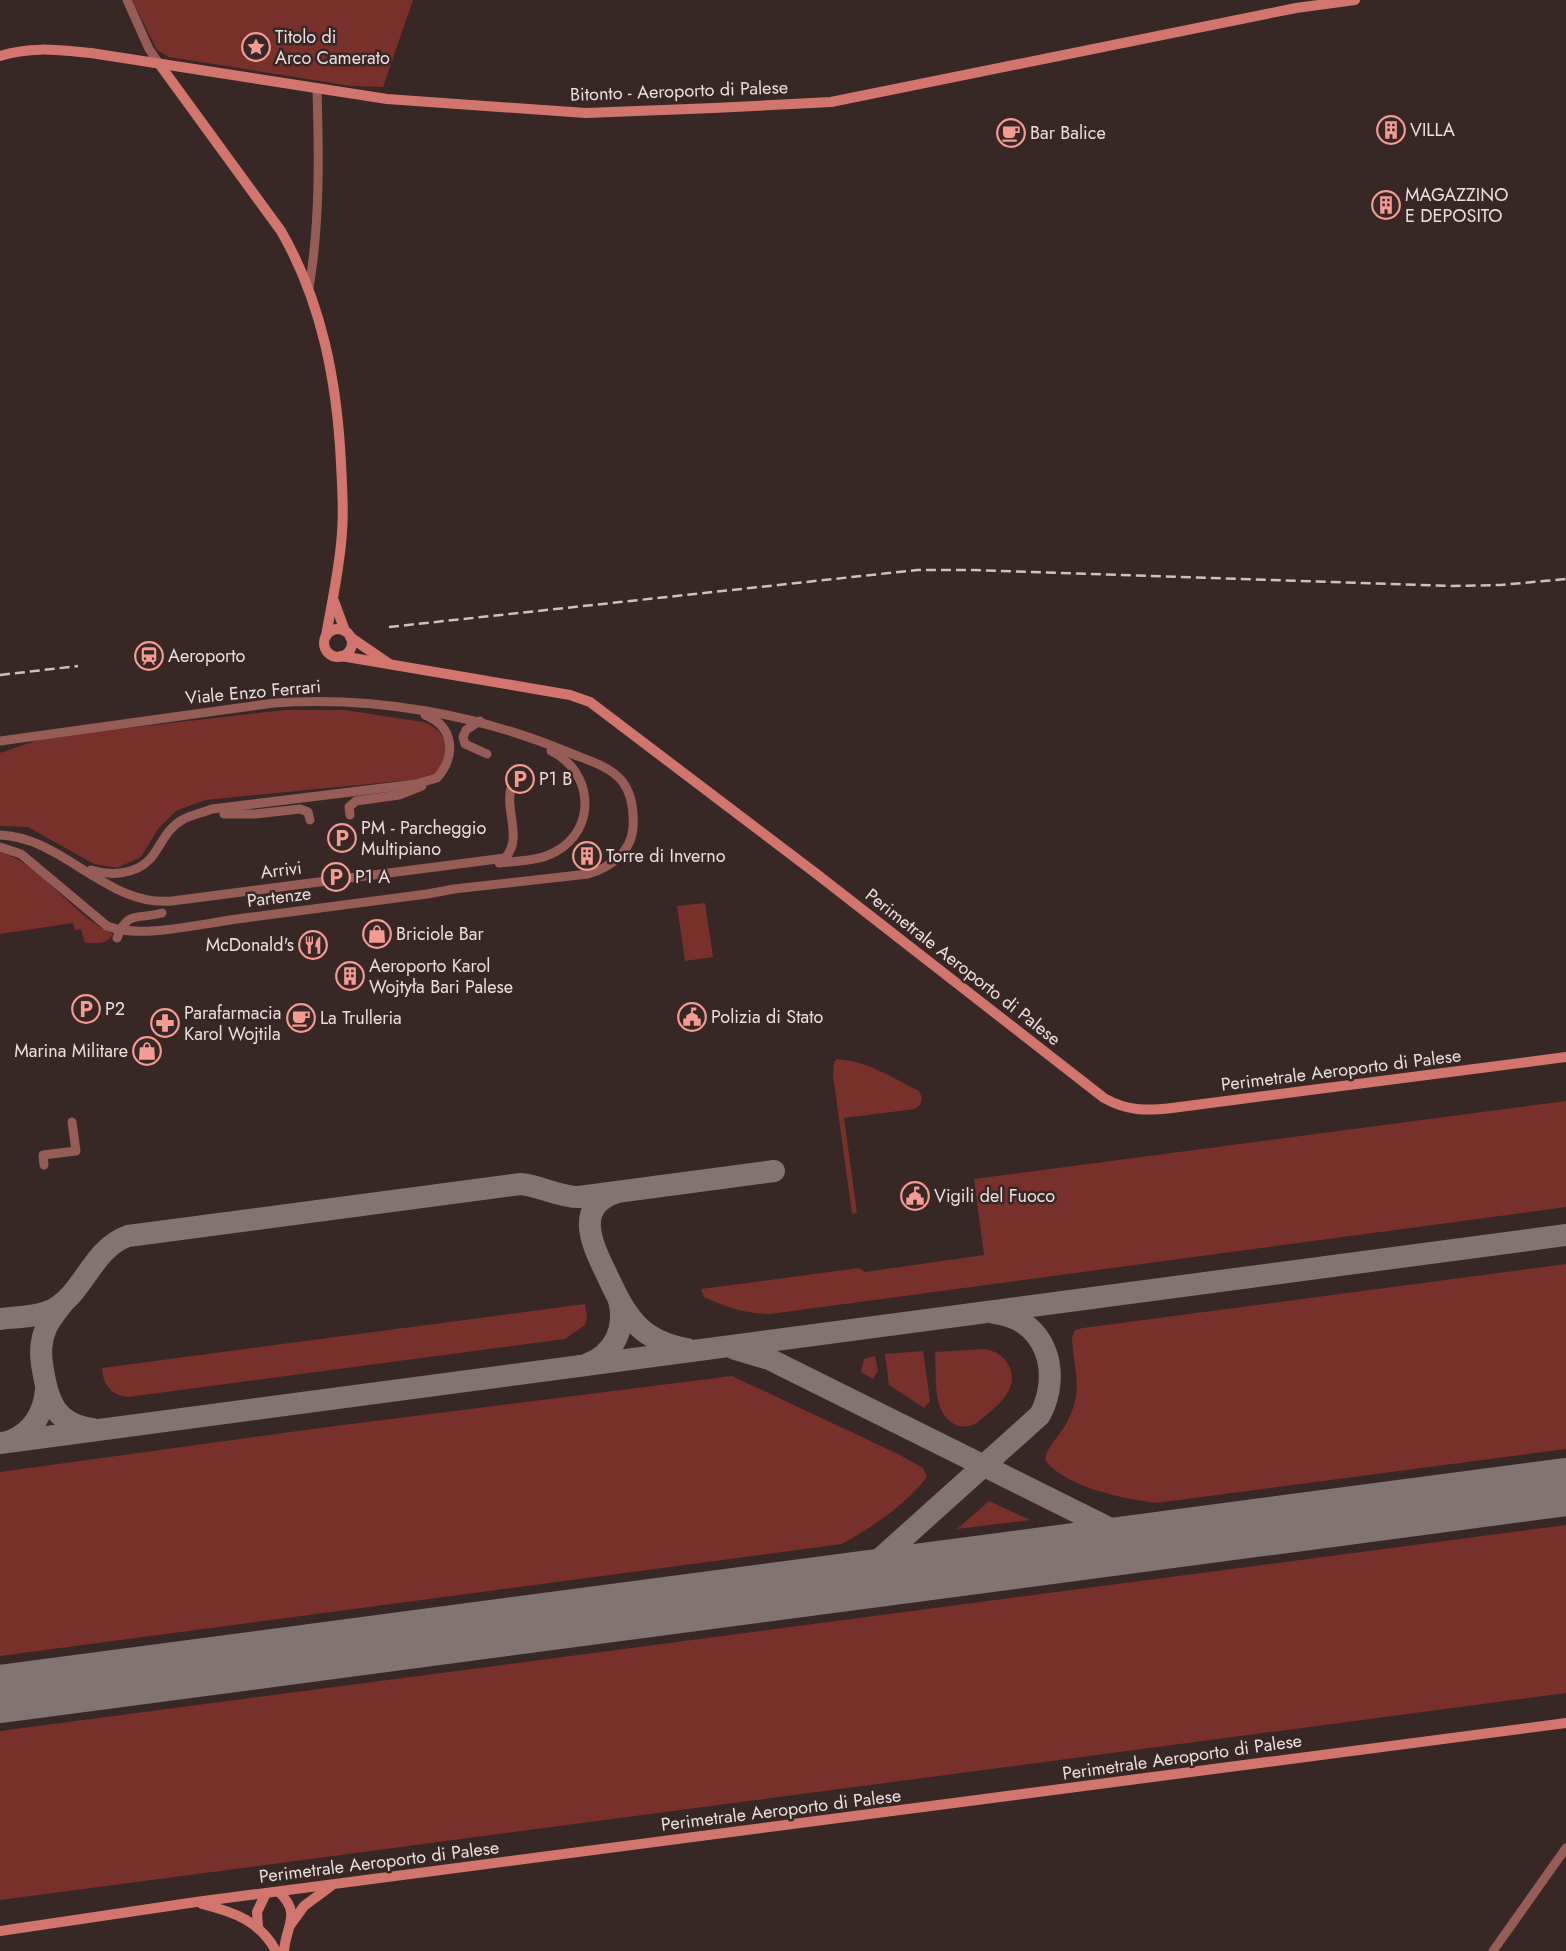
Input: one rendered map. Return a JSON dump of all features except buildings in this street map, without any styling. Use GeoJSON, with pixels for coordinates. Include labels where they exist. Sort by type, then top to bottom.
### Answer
{"type":"FeatureCollection","features":[{"type":"Feature","properties":{"kind":"street"},"geometry":{"type":"LineString","coordinates":[[127,0],[149,49],[281,231],[298,259],[310,288],[329,364],[340,438],[343,531],[334,602],[324,644],[327,651],[333,656],[341,656],[351,648],[348,634],[334,602]]}},
{"type":"Feature","properties":{"kind":"street","name":"Bitonto - Aeroporto di Palese"},"geometry":{"type":"LineString","coordinates":[[0,56],[17,51],[44,48],[91,53],[317,90],[387,99],[586,113],[831,102],[1296,8],[1355,0]]}},
{"type":"Feature","properties":{"kind":"street"},"geometry":{"type":"LineString","coordinates":[[310,288],[315,238],[318,150],[317,90]]}},
{"type":"Feature","properties":{"kind":"street"},"geometry":{"type":"LineString","coordinates":[[326,636],[337,629],[348,634]]}},
{"type":"Feature","properties":{"kind":"street","name":"Perimetrale Aeroporto di Palese"},"geometry":{"type":"LineString","coordinates":[[348,634],[391,665]]}},
{"type":"Feature","properties":{"kind":"street","name":"Perimetrale Aeroporto di Palese"},"geometry":{"type":"LineString","coordinates":[[341,656],[570,695],[590,702],[749,822],[1104,1098],[1120,1106],[1143,1111],[1172,1108],[1566,1057]]}},
{"type":"Feature","properties":{"kind":"street","name":"Viale Enzo Ferrari"},"geometry":{"type":"LineString","coordinates":[[0,744],[17,738],[274,703],[317,700],[410,710],[480,721],[508,730]]}},
{"type":"Feature","properties":{"kind":"street"},"geometry":{"type":"LineString","coordinates":[[350,815],[349,807],[356,801],[399,795],[430,782],[444,771],[451,745],[449,737],[440,723],[410,710]]}},
{"type":"Feature","properties":{"kind":"street"},"geometry":{"type":"LineString","coordinates":[[480,721],[466,730],[463,738],[465,744],[487,754]]}},
{"type":"Feature","properties":{"kind":"street"},"geometry":{"type":"LineString","coordinates":[[455,869],[528,860],[555,852],[575,836],[584,811],[586,795],[574,768],[562,756],[508,730]]}},
{"type":"Feature","properties":{"kind":"street","name":"Partenze"},"geometry":{"type":"LineString","coordinates":[[0,847],[21,854],[107,926],[125,932],[146,931],[418,896],[454,889],[588,874],[604,869],[619,857],[628,844],[632,832],[634,816],[627,789],[611,771],[508,730]]}},
{"type":"Feature","properties":{"kind":"street"},"geometry":{"type":"LineString","coordinates":[[72,863],[102,873],[115,874],[134,869],[149,859],[166,833],[181,820],[212,810],[430,782]]}},
{"type":"Feature","properties":{"kind":"street","name":"Arrivi"},"geometry":{"type":"LineString","coordinates":[[0,835],[32,842],[130,895],[155,902],[505,858],[511,851],[513,840],[509,797],[512,785]]}},
{"type":"Feature","properties":{"kind":"street"},"geometry":{"type":"LineString","coordinates":[[194,815],[255,814],[300,809],[308,812],[310,820]]}},
{"type":"Feature","properties":{"kind":"street"},"geometry":{"type":"LineString","coordinates":[[117,938],[123,923],[128,919],[162,913]]}},
{"type":"Feature","properties":{"kind":"street"},"geometry":{"type":"LineString","coordinates":[[44,1165],[43,1155],[76,1150],[72,1122]]}},
{"type":"Feature","properties":{"kind":"street","name":"Perimetrale Aeroporto di Palese"},"geometry":{"type":"LineString","coordinates":[[0,1931],[196,1902],[1566,1723]]}},
{"type":"Feature","properties":{"kind":"street"},"geometry":{"type":"LineString","coordinates":[[1493,1951],[1566,1848]]}},
{"type":"Feature","properties":{"kind":"street"},"geometry":{"type":"LineString","coordinates":[[291,1924],[304,1906],[334,1884]]}},
{"type":"Feature","properties":{"kind":"street"},"geometry":{"type":"LineString","coordinates":[[279,1892],[290,1906],[291,1924],[284,1951]]}},
{"type":"Feature","properties":{"kind":"street"},"geometry":{"type":"LineString","coordinates":[[258,1927],[257,1912],[266,1893]]}},
{"type":"Feature","properties":{"kind":"street"},"geometry":{"type":"LineString","coordinates":[[196,1902],[239,1914],[258,1927],[276,1951]]}},
{"type":"Feature","properties":{"kind":"shaded area"},"geometry":{"type":"Polygon","coordinates":[[[132,0],[413,0],[383,87],[351,86],[169,57],[157,50],[132,0]]]}},
{"type":"Feature","properties":{"kind":"shaded area"},"geometry":{"type":"Polygon","coordinates":[[[285,710],[344,710],[423,722],[438,731],[443,737],[446,744],[446,759],[442,767],[434,775],[420,779],[205,800],[176,811],[158,829],[141,857],[117,868],[94,864],[28,827],[0,826],[0,753],[38,740],[66,735],[285,710]]]}},
{"type":"Feature","properties":{"kind":"shaded area"},"geometry":{"type":"Polygon","coordinates":[[[0,852],[29,866],[84,915],[98,926],[113,934],[110,938],[103,942],[85,943],[81,929],[75,930],[73,923],[0,934],[0,852]]]}},
{"type":"Feature","properties":{"kind":"shaded area"},"geometry":{"type":"Polygon","coordinates":[[[705,903],[713,957],[685,961],[677,906],[705,903]]]}},
{"type":"Feature","properties":{"kind":"shaded area"},"geometry":{"type":"Polygon","coordinates":[[[837,1059],[859,1063],[880,1071],[919,1091],[922,1098],[920,1105],[915,1109],[844,1118],[857,1213],[852,1214],[833,1075],[834,1062],[837,1059]]]}},
{"type":"Feature","properties":{"kind":"shaded area"},"geometry":{"type":"Polygon","coordinates":[[[1566,1101],[1566,1207],[770,1314],[753,1313],[728,1307],[704,1297],[701,1289],[859,1268],[865,1272],[984,1255],[974,1179],[1566,1101]]]}},
{"type":"Feature","properties":{"kind":"shaded area"},"geometry":{"type":"Polygon","coordinates":[[[1566,1264],[1566,1449],[1156,1503],[1112,1495],[1080,1484],[1066,1478],[1045,1460],[1051,1445],[1066,1424],[1075,1401],[1077,1390],[1072,1337],[1075,1330],[1566,1264]]]}},
{"type":"Feature","properties":{"kind":"shaded area"},"geometry":{"type":"Polygon","coordinates":[[[585,1304],[587,1318],[585,1325],[565,1339],[128,1397],[116,1394],[109,1388],[104,1379],[102,1368],[585,1304]]]}},
{"type":"Feature","properties":{"kind":"shaded area"},"geometry":{"type":"Polygon","coordinates":[[[984,1349],[992,1351],[1005,1359],[1009,1366],[1012,1375],[1008,1391],[1004,1399],[977,1423],[966,1426],[954,1424],[947,1418],[938,1402],[935,1352],[984,1349]]]}},
{"type":"Feature","properties":{"kind":"shaded area"},"geometry":{"type":"Polygon","coordinates":[[[923,1351],[930,1401],[924,1408],[889,1385],[885,1354],[923,1351]]]}},
{"type":"Feature","properties":{"kind":"shaded area"},"geometry":{"type":"Polygon","coordinates":[[[875,1356],[878,1371],[873,1379],[861,1372],[864,1359],[875,1356]]]}},
{"type":"Feature","properties":{"kind":"shaded area"},"geometry":{"type":"Polygon","coordinates":[[[732,1376],[898,1454],[923,1468],[927,1477],[909,1497],[888,1515],[842,1544],[0,1656],[0,1472],[335,1426],[732,1376]]]}},
{"type":"Feature","properties":{"kind":"shaded area"},"geometry":{"type":"Polygon","coordinates":[[[989,1501],[1030,1520],[957,1529],[989,1501]]]}},
{"type":"Feature","properties":{"kind":"shaded area"},"geometry":{"type":"Polygon","coordinates":[[[1566,1525],[1566,1693],[0,1900],[0,1731],[1566,1525]]]}},
{"type":"Feature","properties":{"kind":"taxiway"},"geometry":{"type":"LineString","coordinates":[[0,1319],[34,1315],[54,1309],[74,1292],[106,1250],[128,1236],[521,1184],[572,1197],[579,1197],[774,1171]]}},
{"type":"Feature","properties":{"kind":"taxiway"},"geometry":{"type":"LineString","coordinates":[[618,1192],[604,1198],[595,1207],[591,1217],[590,1228],[596,1252],[620,1301],[636,1324],[660,1341],[687,1349]]}},
{"type":"Feature","properties":{"kind":"taxiway"},"geometry":{"type":"LineString","coordinates":[[0,1443],[1566,1235]]}},
{"type":"Feature","properties":{"kind":"taxiway"},"geometry":{"type":"LineString","coordinates":[[588,1364],[605,1353],[612,1346],[616,1338],[621,1320],[619,1300]]}},
{"type":"Feature","properties":{"kind":"taxiway"},"geometry":{"type":"LineString","coordinates":[[63,1303],[49,1321],[43,1338],[41,1354],[45,1382],[51,1401],[62,1417],[70,1422],[92,1429]]}},
{"type":"Feature","properties":{"kind":"taxiway"},"geometry":{"type":"LineString","coordinates":[[834,1584],[850,1580],[871,1567],[1040,1415],[1047,1399],[1050,1382],[1049,1366],[1045,1351],[1038,1337],[1027,1326],[1013,1318],[995,1313]]}},
{"type":"Feature","properties":{"kind":"taxiway"},"geometry":{"type":"LineString","coordinates":[[735,1349],[769,1359],[1115,1531],[1129,1537],[1158,1541]]}},
{"type":"Feature","properties":{"kind":"taxiway"},"geometry":{"type":"LineString","coordinates":[[10,1441],[25,1433],[36,1421],[43,1407],[46,1390]]}},
{"type":"Feature","properties":{"kind":"taxiway"},"geometry":{"type":"LineString","coordinates":[[1071,1552],[1087,1543],[1091,1533],[1082,1515]]}},
{"type":"Feature","properties":{"kind":"taxiway"},"geometry":{"type":"LineString","coordinates":[[902,1540],[900,1552],[903,1561],[911,1568],[922,1572]]}},
{"type":"Feature","properties":{"kind":"runway"},"geometry":{"type":"LineString","coordinates":[[0,1694],[1566,1487]]}},
{"type":"Feature","properties":{"kind":"railway"},"geometry":{"type":"LineString","coordinates":[[389,627],[917,570],[973,570],[1451,586],[1501,585],[1566,579]]}},
{"type":"Feature","properties":{"kind":"railway"},"geometry":{"type":"LineString","coordinates":[[0,675],[78,666]]}},
{"type":"Feature","properties":{"kind":"place","name":"Titolo di Arco Camerato"},"geometry":{"type":"Point","coordinates":[256,47]}},
{"type":"Feature","properties":{"kind":"place","name":"VILLA"},"geometry":{"type":"Point","coordinates":[1391,130]}},
{"type":"Feature","properties":{"kind":"place","name":"Bar Balice"},"geometry":{"type":"Point","coordinates":[1011,133]}},
{"type":"Feature","properties":{"kind":"place","name":"MAGAZZINO E DEPOSITO"},"geometry":{"type":"Point","coordinates":[1386,205]}},
{"type":"Feature","properties":{"kind":"place","name":"Aeroporto"},"geometry":{"type":"Point","coordinates":[149,656]}},
{"type":"Feature","properties":{"kind":"place","name":"P1 B"},"geometry":{"type":"Point","coordinates":[520,779]}},
{"type":"Feature","properties":{"kind":"place","name":"PM - Parcheggio Multipiano"},"geometry":{"type":"Point","coordinates":[342,838]}},
{"type":"Feature","properties":{"kind":"place","name":"Torre di Inverno"},"geometry":{"type":"Point","coordinates":[587,856]}},
{"type":"Feature","properties":{"kind":"place","name":"P1 A"},"geometry":{"type":"Point","coordinates":[336,877]}},
{"type":"Feature","properties":{"kind":"place","name":"Briciole Bar"},"geometry":{"type":"Point","coordinates":[377,934]}},
{"type":"Feature","properties":{"kind":"place","name":"McDonald's"},"geometry":{"type":"Point","coordinates":[313,945]}},
{"type":"Feature","properties":{"kind":"place","name":"Aeroporto Karol Wojtyła Bari Palese"},"geometry":{"type":"Point","coordinates":[350,976]}},
{"type":"Feature","properties":{"kind":"place","name":"P2"},"geometry":{"type":"Point","coordinates":[86,1009]}},
{"type":"Feature","properties":{"kind":"place","name":"Polizia di Stato"},"geometry":{"type":"Point","coordinates":[692,1017]}},
{"type":"Feature","properties":{"kind":"place","name":"La Trulleria"},"geometry":{"type":"Point","coordinates":[301,1018]}},
{"type":"Feature","properties":{"kind":"place","name":"Parafarmacia Karol Wojtila"},"geometry":{"type":"Point","coordinates":[165,1023]}},
{"type":"Feature","properties":{"kind":"place","name":"Marina Militare"},"geometry":{"type":"Point","coordinates":[147,1051]}},
{"type":"Feature","properties":{"kind":"place","name":"Vigili del Fuoco"},"geometry":{"type":"Point","coordinates":[915,1196]}}]}
